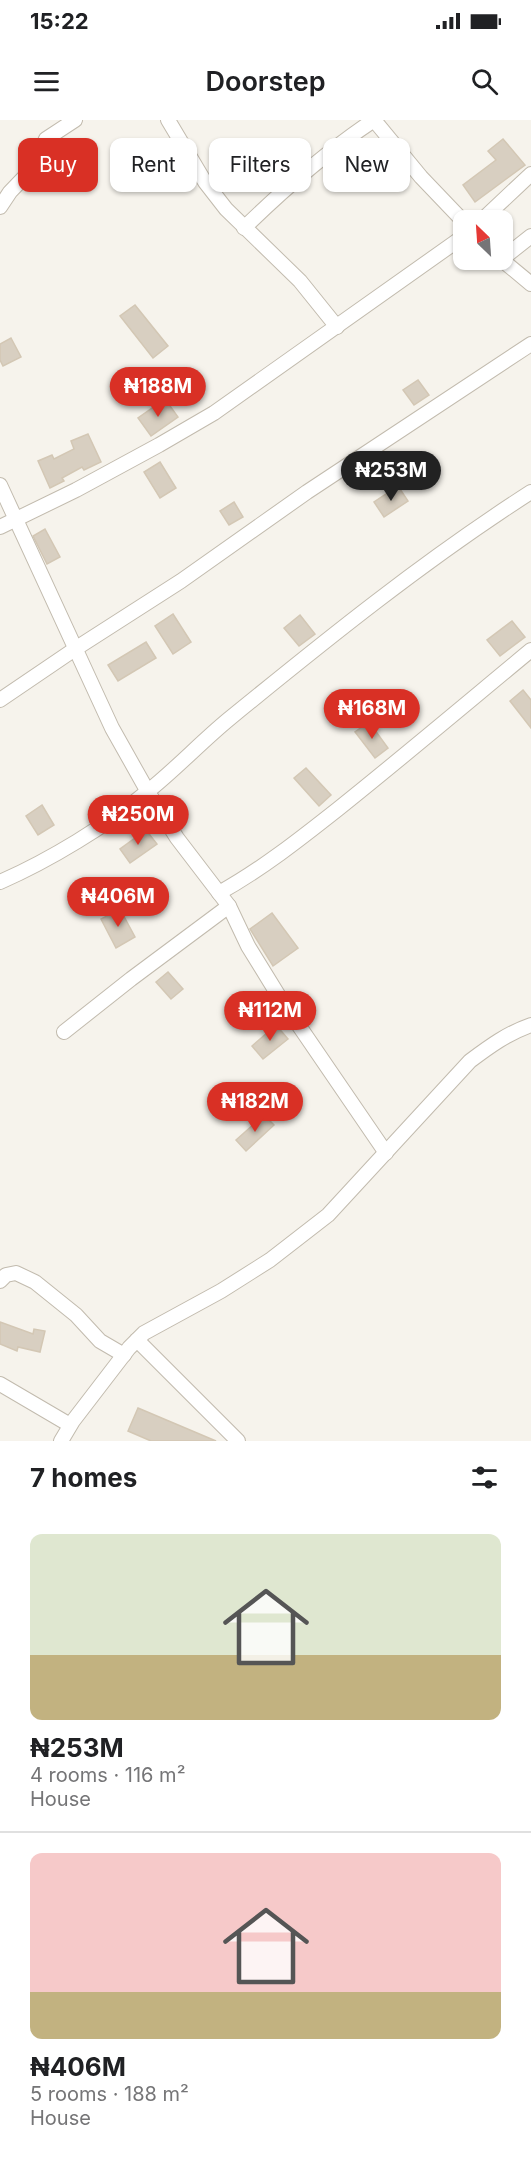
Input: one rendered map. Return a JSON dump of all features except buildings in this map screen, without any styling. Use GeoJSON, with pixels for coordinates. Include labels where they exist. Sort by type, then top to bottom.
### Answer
{"type":"FeatureCollection","features":[{"type":"Feature","properties":{"kind":"street"},"geometry":{"type":"LineString","coordinates":[[2,197],[34,167],[46,139],[75,120]]}},
{"type":"Feature","properties":{"kind":"street"},"geometry":{"type":"LineString","coordinates":[[168,120],[206,182],[226,209],[300,281],[337,327]]}},
{"type":"Feature","properties":{"kind":"street"},"geometry":{"type":"LineString","coordinates":[[244,228],[306,170],[374,120],[421,177],[453,210]]}},
{"type":"Feature","properties":{"kind":"street"},"geometry":{"type":"LineString","coordinates":[[493,210],[531,174]]}},
{"type":"Feature","properties":{"kind":"street"},"geometry":{"type":"LineString","coordinates":[[513,250],[531,236]]}},
{"type":"Feature","properties":{"kind":"street"},"geometry":{"type":"LineString","coordinates":[[0,527],[159,445],[214,413],[453,244]]}},
{"type":"Feature","properties":{"kind":"street"},"geometry":{"type":"LineString","coordinates":[[513,268],[531,284]]}},
{"type":"Feature","properties":{"kind":"street"},"geometry":{"type":"LineString","coordinates":[[0,700],[181,581],[307,492],[531,344]]}},
{"type":"Feature","properties":{"kind":"street"},"geometry":{"type":"LineString","coordinates":[[0,485],[112,728],[148,792],[177,838],[229,906],[248,946],[280,998],[386,1153]]}},
{"type":"Feature","properties":{"kind":"street"},"geometry":{"type":"LineString","coordinates":[[0,882],[111,820],[148,792],[226,721],[359,615],[431,560],[531,492]]}},
{"type":"Feature","properties":{"kind":"street"},"geometry":{"type":"LineString","coordinates":[[219,893],[240,882],[296,842],[531,650]]}},
{"type":"Feature","properties":{"kind":"street"},"geometry":{"type":"LineString","coordinates":[[64,1032],[229,906]]}},
{"type":"Feature","properties":{"kind":"street"},"geometry":{"type":"LineString","coordinates":[[61,1441],[70,1425],[144,1333],[221,1291],[298,1239],[328,1215],[470,1061],[507,1035],[531,1025]]}},
{"type":"Feature","properties":{"kind":"street"},"geometry":{"type":"LineString","coordinates":[[0,1281],[6,1275],[16,1273],[35,1282],[76,1315],[100,1341],[124,1355]]}},
{"type":"Feature","properties":{"kind":"street"},"geometry":{"type":"LineString","coordinates":[[137,1340],[238,1441]]}},
{"type":"Feature","properties":{"kind":"street"},"geometry":{"type":"LineString","coordinates":[[0,1384],[70,1425]]}}]}
